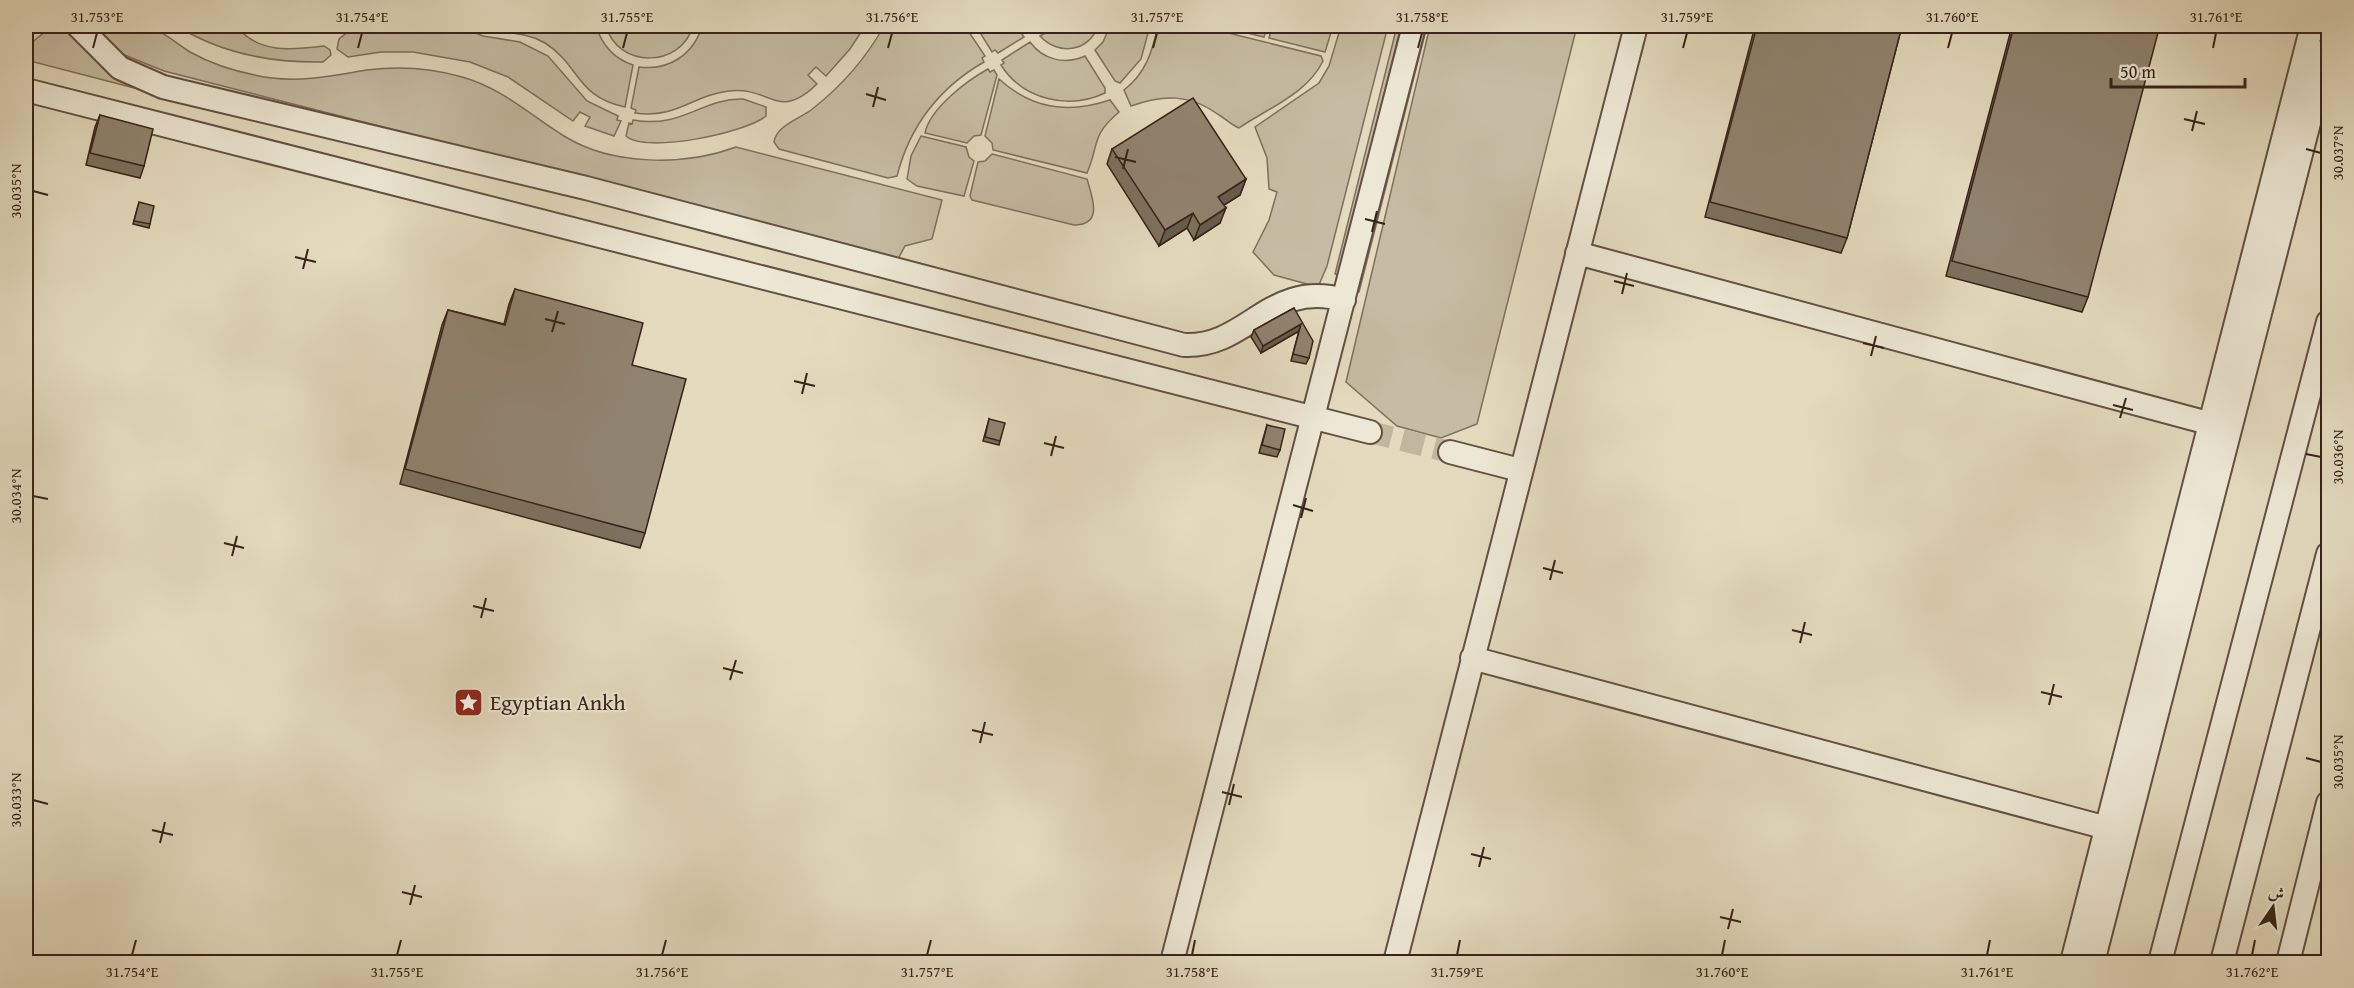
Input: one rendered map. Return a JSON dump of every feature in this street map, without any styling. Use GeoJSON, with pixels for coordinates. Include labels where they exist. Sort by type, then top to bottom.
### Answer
{"type":"FeatureCollection","features":[{"type":"Feature","properties":{"kind":"street"},"geometry":{"type":"LineString","coordinates":[[78,26],[108,58],[148,82],[586,188],[1007,301],[1184,345],[1205,345],[1225,339],[1256,316],[1294,300],[1317,296],[1344,300]]}},
{"type":"Feature","properties":{"kind":"street"},"geometry":{"type":"LineString","coordinates":[[1172,963],[1414,26]]}},
{"type":"Feature","properties":{"kind":"street"},"geometry":{"type":"LineString","coordinates":[[1395,963],[1636,26]]}},
{"type":"Feature","properties":{"kind":"street"},"geometry":{"type":"LineString","coordinates":[[2093,963],[2143,726],[2220,426],[2312,26]]}},
{"type":"Feature","properties":{"kind":"street"},"geometry":{"type":"LineString","coordinates":[[2220,426],[2328,49]]}},
{"type":"Feature","properties":{"kind":"street"},"geometry":{"type":"LineString","coordinates":[[26,90],[1371,432]]}},
{"type":"Feature","properties":{"kind":"street"},"geometry":{"type":"LineString","coordinates":[[1577,253],[2220,426]]}},
{"type":"Feature","properties":{"kind":"street"},"geometry":{"type":"LineString","coordinates":[[2160,963],[2328,322]]}},
{"type":"Feature","properties":{"kind":"street"},"geometry":{"type":"LineString","coordinates":[[1450,452],[1520,470]]}},
{"type":"Feature","properties":{"kind":"street"},"geometry":{"type":"LineString","coordinates":[[2222,963],[2328,554]]}},
{"type":"Feature","properties":{"kind":"street"},"geometry":{"type":"LineString","coordinates":[[1472,658],[2107,828]]}},
{"type":"Feature","properties":{"kind":"street"},"geometry":{"type":"LineString","coordinates":[[2072,963],[2107,828],[2143,726]]}},
{"type":"Feature","properties":{"kind":"street"},"geometry":{"type":"LineString","coordinates":[[2288,963],[2328,803]]}},
{"type":"Feature","properties":{"kind":"shaded area"},"geometry":{"type":"Polygon","coordinates":[[[126,24],[152,27],[190,52],[209,61],[240,72],[272,78],[308,79],[391,68],[439,72],[462,77],[490,88],[564,136],[604,153],[626,158],[672,160],[694,158],[736,147],[942,200],[932,239],[905,246],[898,259],[164,71],[122,54],[89,26],[126,24]]]}},
{"type":"Feature","properties":{"kind":"shaded area"},"geometry":{"type":"Polygon","coordinates":[[[52,26],[65,26],[79,42],[146,91],[26,60],[26,40],[30,44],[52,26]]]}},
{"type":"Feature","properties":{"kind":"shaded area"},"geometry":{"type":"Polygon","coordinates":[[[177,26],[236,26],[255,42],[265,46],[288,49],[324,46],[330,50],[331,55],[323,62],[304,62],[247,55],[211,44],[177,26]]]}},
{"type":"Feature","properties":{"kind":"shaded area"},"geometry":{"type":"Polygon","coordinates":[[[355,26],[459,26],[483,36],[520,42],[548,56],[587,101],[618,116],[617,120],[621,121],[614,136],[585,126],[590,117],[580,112],[573,121],[508,77],[470,62],[413,52],[381,52],[348,57],[337,49],[339,39],[355,26]]]}},
{"type":"Feature","properties":{"kind":"shaded area"},"geometry":{"type":"Polygon","coordinates":[[[478,26],[596,26],[610,50],[620,59],[633,65],[625,107],[597,96],[587,88],[565,61],[545,43],[528,36],[478,26]]]}},
{"type":"Feature","properties":{"kind":"shaded area"},"geometry":{"type":"Polygon","coordinates":[[[606,26],[693,26],[686,40],[676,50],[663,56],[650,58],[636,56],[623,50],[613,40],[606,26]]]}},
{"type":"Feature","properties":{"kind":"shaded area"},"geometry":{"type":"Polygon","coordinates":[[[702,26],[865,26],[850,49],[826,76],[816,67],[808,75],[817,84],[804,95],[793,100],[783,102],[755,93],[729,91],[716,93],[662,113],[635,113],[636,110],[631,108],[639,67],[660,66],[679,58],[693,45],[702,26]]]}},
{"type":"Feature","properties":{"kind":"shaded area"},"geometry":{"type":"Polygon","coordinates":[[[884,26],[965,26],[985,56],[982,58],[984,62],[953,84],[928,110],[910,140],[897,176],[888,178],[779,149],[774,142],[779,132],[811,110],[843,82],[861,61],[884,26]]]}},
{"type":"Feature","properties":{"kind":"shaded area"},"geometry":{"type":"Polygon","coordinates":[[[976,26],[1017,26],[1024,37],[998,53],[995,50],[992,52],[976,26]]]}},
{"type":"Feature","properties":{"kind":"shaded area"},"geometry":{"type":"Polygon","coordinates":[[[1057,26],[1098,26],[1088,41],[1080,46],[1064,48],[1055,47],[1040,36],[1057,26]]]}},
{"type":"Feature","properties":{"kind":"shaded area"},"geometry":{"type":"Polygon","coordinates":[[[1110,26],[1150,26],[1141,59],[1120,83],[1115,81],[1095,50],[1103,42],[1110,26]]]}},
{"type":"Feature","properties":{"kind":"shaded area"},"geometry":{"type":"Polygon","coordinates":[[[1158,26],[1200,26],[1321,56],[1323,61],[1316,73],[1297,91],[1239,128],[1208,108],[1187,100],[1155,99],[1131,106],[1124,90],[1143,69],[1158,26]]]}},
{"type":"Feature","properties":{"kind":"shaded area"},"geometry":{"type":"Polygon","coordinates":[[[1218,26],[1267,26],[1264,37],[1218,26]]]}},
{"type":"Feature","properties":{"kind":"shaded area"},"geometry":{"type":"Polygon","coordinates":[[[1272,26],[1333,26],[1325,52],[1269,38],[1272,26]]]}},
{"type":"Feature","properties":{"kind":"shaded area"},"geometry":{"type":"Polygon","coordinates":[[[1341,26],[1388,26],[1327,266],[1318,287],[1274,275],[1253,252],[1269,220],[1277,192],[1269,189],[1267,158],[1255,127],[1319,83],[1329,66],[1341,26]]]}},
{"type":"Feature","properties":{"kind":"shaded area"},"geometry":{"type":"Polygon","coordinates":[[[1397,26],[1401,26],[1339,275],[1335,274],[1397,26]]]}},
{"type":"Feature","properties":{"kind":"shaded area"},"geometry":{"type":"Polygon","coordinates":[[[1424,26],[1427,26],[1359,292],[1356,291],[1424,26]]]}},
{"type":"Feature","properties":{"kind":"shaded area"},"geometry":{"type":"Polygon","coordinates":[[[1430,26],[1577,26],[1477,424],[1441,438],[1397,426],[1346,382],[1430,26]]]}},
{"type":"Feature","properties":{"kind":"shaded area"},"geometry":{"type":"Polygon","coordinates":[[[1030,42],[1041,53],[1055,59],[1070,60],[1085,56],[1105,88],[1105,93],[1077,101],[1062,101],[1034,94],[1021,87],[1001,65],[1004,63],[1002,60],[1030,42]]]}},
{"type":"Feature","properties":{"kind":"shaded area"},"geometry":{"type":"Polygon","coordinates":[[[988,69],[990,72],[994,70],[997,75],[981,135],[974,136],[967,143],[925,133],[934,114],[942,105],[961,87],[988,69]]]}},
{"type":"Feature","properties":{"kind":"shaded area"},"geometry":{"type":"Polygon","coordinates":[[[999,79],[1024,97],[1051,106],[1080,107],[1110,100],[1119,112],[1100,134],[1087,173],[993,150],[992,143],[985,136],[999,79]]]}},
{"type":"Feature","properties":{"kind":"shaded area"},"geometry":{"type":"Polygon","coordinates":[[[743,99],[766,107],[766,116],[738,129],[696,139],[653,143],[637,141],[626,136],[629,123],[632,124],[633,120],[650,122],[665,120],[715,103],[743,99]]]}},
{"type":"Feature","properties":{"kind":"shaded area"},"geometry":{"type":"Polygon","coordinates":[[[921,136],[966,147],[969,157],[974,161],[964,196],[917,186],[907,179],[911,156],[921,136]]]}},
{"type":"Feature","properties":{"kind":"shaded area"},"geometry":{"type":"Polygon","coordinates":[[[992,154],[1087,179],[1093,201],[1093,215],[1083,224],[1074,225],[972,200],[970,196],[978,162],[985,161],[992,154]]]}},
{"type":"Feature","properties":{"kind":"building"},"geometry":{"type":"Polygon","coordinates":[[[1757,26],[1902,26],[1847,238],[1710,202],[1757,26]]]}},
{"type":"Feature","properties":{"kind":"building"},"geometry":{"type":"Polygon","coordinates":[[[2014,26],[2146,26],[2159,29],[2088,297],[1952,261],[2014,26]]]}},
{"type":"Feature","properties":{"kind":"building"},"geometry":{"type":"Polygon","coordinates":[[[1193,98],[1246,179],[1218,197],[1226,208],[1200,225],[1193,213],[1165,230],[1112,149],[1193,98]]]}},
{"type":"Feature","properties":{"kind":"building"},"geometry":{"type":"Polygon","coordinates":[[[100,115],[153,129],[144,166],[90,153],[100,115]]]}},
{"type":"Feature","properties":{"kind":"building"},"geometry":{"type":"Polygon","coordinates":[[[139,202],[154,206],[150,224],[134,221],[139,202]]]}},
{"type":"Feature","properties":{"kind":"building"},"geometry":{"type":"Polygon","coordinates":[[[515,289],[643,323],[632,365],[686,379],[645,533],[405,469],[448,310],[505,325],[515,289]]]}},
{"type":"Feature","properties":{"kind":"building"},"geometry":{"type":"Polygon","coordinates":[[[1294,308],[1313,341],[1309,358],[1293,354],[1301,324],[1263,346],[1254,330],[1294,308]]]}},
{"type":"Feature","properties":{"kind":"building"},"geometry":{"type":"Polygon","coordinates":[[[989,419],[1005,423],[1000,441],[985,437],[989,419]]]}},
{"type":"Feature","properties":{"kind":"building"},"geometry":{"type":"Polygon","coordinates":[[[1267,425],[1285,429],[1280,450],[1262,445],[1267,425]]]}},
{"type":"Feature","properties":{"kind":"tunnel"},"geometry":{"type":"LineString","coordinates":[[1370,432],[1450,452]]}},
{"type":"Feature","properties":{"kind":"place","name":"Egyptian Ankh"},"geometry":{"type":"Point","coordinates":[469,702]}}]}
